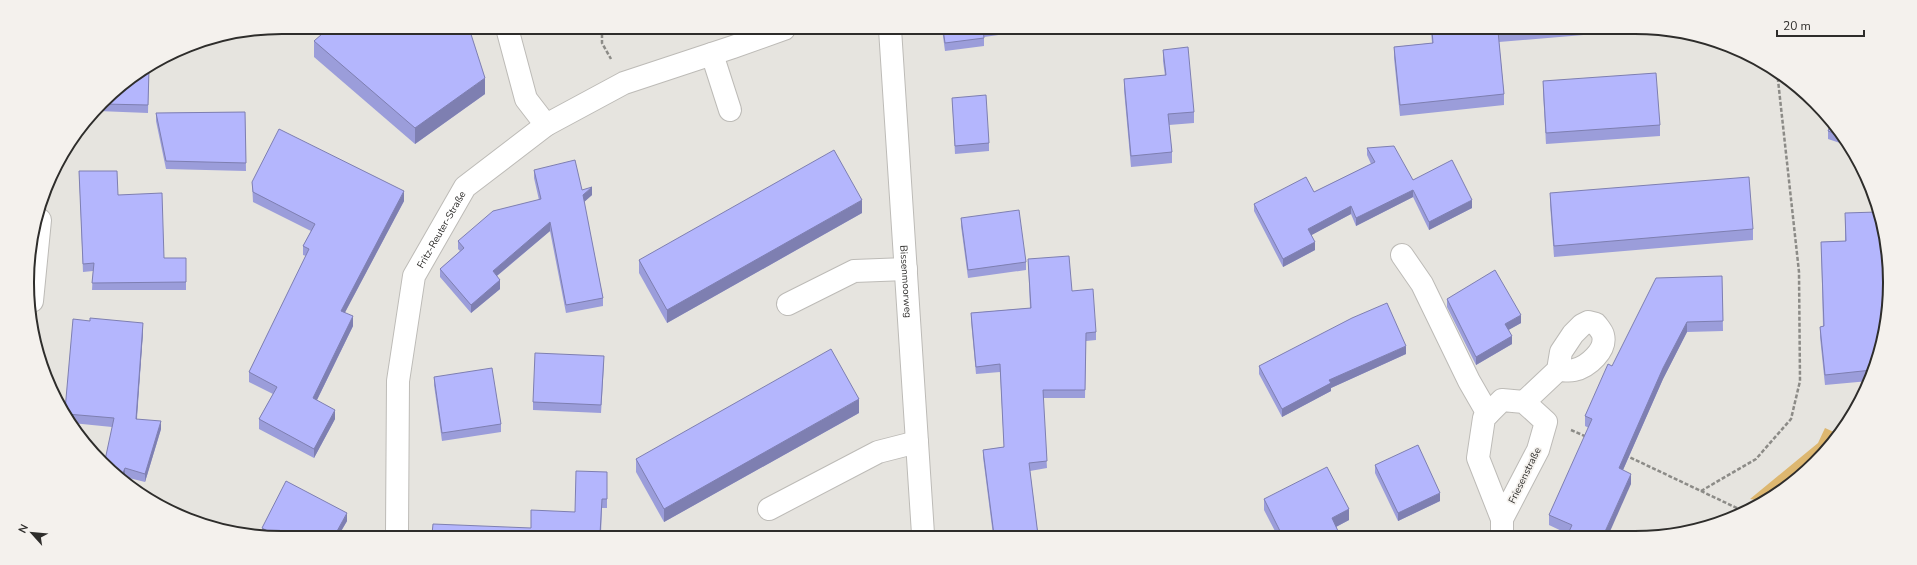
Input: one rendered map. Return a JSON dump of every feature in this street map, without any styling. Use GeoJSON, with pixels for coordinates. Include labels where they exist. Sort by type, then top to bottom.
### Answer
{"type":"FeatureCollection","features":[{"type":"Feature","properties":{"kind":"street"},"geometry":{"type":"LineString","coordinates":[[509,34],[526,99],[546,125]]}},
{"type":"Feature","properties":{"kind":"street","name":"Fritz-Reuter-Straße"},"geometry":{"type":"LineString","coordinates":[[396,531],[398,380],[414,276],[465,187],[546,125],[624,82],[770,34]]}},
{"type":"Feature","properties":{"kind":"street","name":"Bissenmoorweg"},"geometry":{"type":"LineString","coordinates":[[890,34],[923,531]]}},
{"type":"Feature","properties":{"kind":"street"},"geometry":{"type":"LineString","coordinates":[[712,54],[730,110]]}},
{"type":"Feature","properties":{"kind":"street"},"geometry":{"type":"LineString","coordinates":[[34,279],[38,238]]}},
{"type":"Feature","properties":{"kind":"street"},"geometry":{"type":"LineString","coordinates":[[1402,255],[1422,284],[1465,374],[1488,414]]}},
{"type":"Feature","properties":{"kind":"street"},"geometry":{"type":"LineString","coordinates":[[788,304],[854,271],[906,268]]}},
{"type":"Feature","properties":{"kind":"street"},"geometry":{"type":"LineString","coordinates":[[1546,422],[1524,402],[1558,370]]}},
{"type":"Feature","properties":{"kind":"street","name":"Friesenstraße"},"geometry":{"type":"LineString","coordinates":[[1502,527],[1478,458],[1484,418],[1502,400],[1524,402]]}},
{"type":"Feature","properties":{"kind":"street","name":"Friesenstraße"},"geometry":{"type":"LineString","coordinates":[[1502,527],[1538,450],[1546,422]]}},
{"type":"Feature","properties":{"kind":"street"},"geometry":{"type":"LineString","coordinates":[[769,508],[878,452],[917,442]]}},
{"type":"Feature","properties":{"kind":"path"},"geometry":{"type":"LineString","coordinates":[[602,34],[602,43],[624,82]]}},
{"type":"Feature","properties":{"kind":"path"},"geometry":{"type":"LineString","coordinates":[[1702,491],[1756,459],[1791,420],[1800,381],[1799,272],[1779,80]]}},
{"type":"Feature","properties":{"kind":"path"},"geometry":{"type":"LineString","coordinates":[[1546,422],[1565,427],[1594,440]]}},
{"type":"Feature","properties":{"kind":"path"},"geometry":{"type":"LineString","coordinates":[[1622,454],[1737,508]]}},
{"type":"Feature","properties":{"kind":"shaded area"},"geometry":{"type":"Polygon","coordinates":[[[1825,428],[1833,432],[1810,458],[1786,480],[1759,498],[1755,500],[1750,499],[1818,443],[1825,428]]]}},
{"type":"Feature","properties":{"kind":"building"},"geometry":{"type":"Polygon","coordinates":[[[322,34],[471,34],[485,78],[415,128],[314,41],[322,34]]]}},
{"type":"Feature","properties":{"kind":"building"},"geometry":{"type":"Polygon","coordinates":[[[944,34],[984,34],[984,38],[945,43],[944,34]]]}},
{"type":"Feature","properties":{"kind":"building"},"geometry":{"type":"Polygon","coordinates":[[[1432,34],[1498,34],[1504,94],[1400,105],[1394,47],[1433,43],[1432,34]]]}},
{"type":"Feature","properties":{"kind":"building"},"geometry":{"type":"Polygon","coordinates":[[[1188,47],[1194,112],[1168,114],[1172,152],[1131,156],[1124,79],[1166,75],[1163,50],[1188,47]]]}},
{"type":"Feature","properties":{"kind":"building"},"geometry":{"type":"Polygon","coordinates":[[[149,73],[148,105],[110,104],[131,85],[149,73]]]}},
{"type":"Feature","properties":{"kind":"building"},"geometry":{"type":"Polygon","coordinates":[[[1656,73],[1660,125],[1546,133],[1543,81],[1656,73]]]}},
{"type":"Feature","properties":{"kind":"building"},"geometry":{"type":"Polygon","coordinates":[[[986,95],[989,143],[955,146],[952,98],[986,95]]]}},
{"type":"Feature","properties":{"kind":"building"},"geometry":{"type":"Polygon","coordinates":[[[245,112],[246,163],[166,161],[156,113],[245,112]]]}},
{"type":"Feature","properties":{"kind":"building"},"geometry":{"type":"Polygon","coordinates":[[[279,129],[404,191],[341,311],[353,316],[313,398],[335,410],[314,449],[259,419],[277,387],[249,372],[309,249],[303,246],[315,224],[253,192],[252,182],[279,129]]]}},
{"type":"Feature","properties":{"kind":"building"},"geometry":{"type":"Polygon","coordinates":[[[1394,146],[1413,180],[1452,160],[1472,200],[1429,222],[1413,190],[1356,218],[1351,206],[1308,229],[1315,242],[1283,259],[1254,204],[1306,177],[1314,192],[1375,162],[1367,148],[1394,146]]]}},
{"type":"Feature","properties":{"kind":"building"},"geometry":{"type":"Polygon","coordinates":[[[834,150],[862,200],[667,310],[639,260],[834,150]]]}},
{"type":"Feature","properties":{"kind":"building"},"geometry":{"type":"Polygon","coordinates":[[[575,160],[582,190],[592,187],[583,195],[603,298],[566,305],[550,222],[493,271],[500,280],[471,305],[440,269],[464,248],[458,241],[493,211],[541,199],[534,170],[575,160]]]}},
{"type":"Feature","properties":{"kind":"building"},"geometry":{"type":"Polygon","coordinates":[[[79,171],[117,171],[118,195],[162,193],[164,258],[186,258],[186,282],[92,283],[94,263],[83,264],[79,171]]]}},
{"type":"Feature","properties":{"kind":"building"},"geometry":{"type":"Polygon","coordinates":[[[1749,177],[1753,229],[1554,246],[1550,193],[1749,177]]]}},
{"type":"Feature","properties":{"kind":"building"},"geometry":{"type":"Polygon","coordinates":[[[1019,210],[1026,262],[968,270],[961,218],[1019,210]]]}},
{"type":"Feature","properties":{"kind":"building"},"geometry":{"type":"Polygon","coordinates":[[[1873,212],[1881,250],[1883,282],[1881,315],[1875,347],[1867,371],[1825,375],[1820,327],[1824,326],[1821,242],[1846,241],[1845,213],[1873,212]]]}},
{"type":"Feature","properties":{"kind":"building"},"geometry":{"type":"Polygon","coordinates":[[[1069,256],[1072,291],[1093,289],[1096,332],[1086,333],[1085,390],[1043,390],[1047,461],[1029,463],[1038,531],[993,531],[983,450],[1004,447],[1000,364],[976,367],[971,313],[1031,308],[1028,259],[1069,256]]]}},
{"type":"Feature","properties":{"kind":"building"},"geometry":{"type":"Polygon","coordinates":[[[1495,270],[1521,315],[1505,324],[1512,336],[1476,357],[1447,299],[1495,270]]]}},
{"type":"Feature","properties":{"kind":"building"},"geometry":{"type":"Polygon","coordinates":[[[1722,276],[1723,321],[1687,322],[1663,368],[1619,468],[1631,474],[1605,531],[1569,531],[1572,525],[1549,515],[1592,419],[1585,416],[1608,364],[1612,366],[1656,278],[1722,276]]]}},
{"type":"Feature","properties":{"kind":"building"},"geometry":{"type":"Polygon","coordinates":[[[1387,303],[1406,346],[1329,380],[1331,383],[1282,409],[1259,366],[1352,318],[1387,303]]]}},
{"type":"Feature","properties":{"kind":"building"},"geometry":{"type":"Polygon","coordinates":[[[90,318],[143,323],[136,419],[161,421],[145,474],[125,468],[123,473],[106,457],[114,418],[72,414],[66,404],[73,319],[90,321],[90,318]]]}},
{"type":"Feature","properties":{"kind":"building"},"geometry":{"type":"Polygon","coordinates":[[[831,349],[859,399],[664,509],[636,459],[831,349]]]}},
{"type":"Feature","properties":{"kind":"building"},"geometry":{"type":"Polygon","coordinates":[[[535,353],[604,356],[601,405],[533,402],[535,353]]]}},
{"type":"Feature","properties":{"kind":"building"},"geometry":{"type":"Polygon","coordinates":[[[492,368],[501,424],[442,433],[434,377],[492,368]]]}},
{"type":"Feature","properties":{"kind":"building"},"geometry":{"type":"Polygon","coordinates":[[[1418,445],[1440,493],[1398,513],[1375,465],[1418,445]]]}},
{"type":"Feature","properties":{"kind":"building"},"geometry":{"type":"Polygon","coordinates":[[[1327,467],[1349,509],[1332,518],[1338,531],[1280,531],[1264,499],[1327,467]]]}},
{"type":"Feature","properties":{"kind":"building"},"geometry":{"type":"Polygon","coordinates":[[[576,471],[607,472],[607,499],[602,499],[600,531],[432,531],[433,524],[531,528],[531,510],[575,512],[576,471]]]}},
{"type":"Feature","properties":{"kind":"building"},"geometry":{"type":"Polygon","coordinates":[[[286,481],[347,513],[337,531],[282,531],[266,530],[262,528],[286,481]]]}}]}
